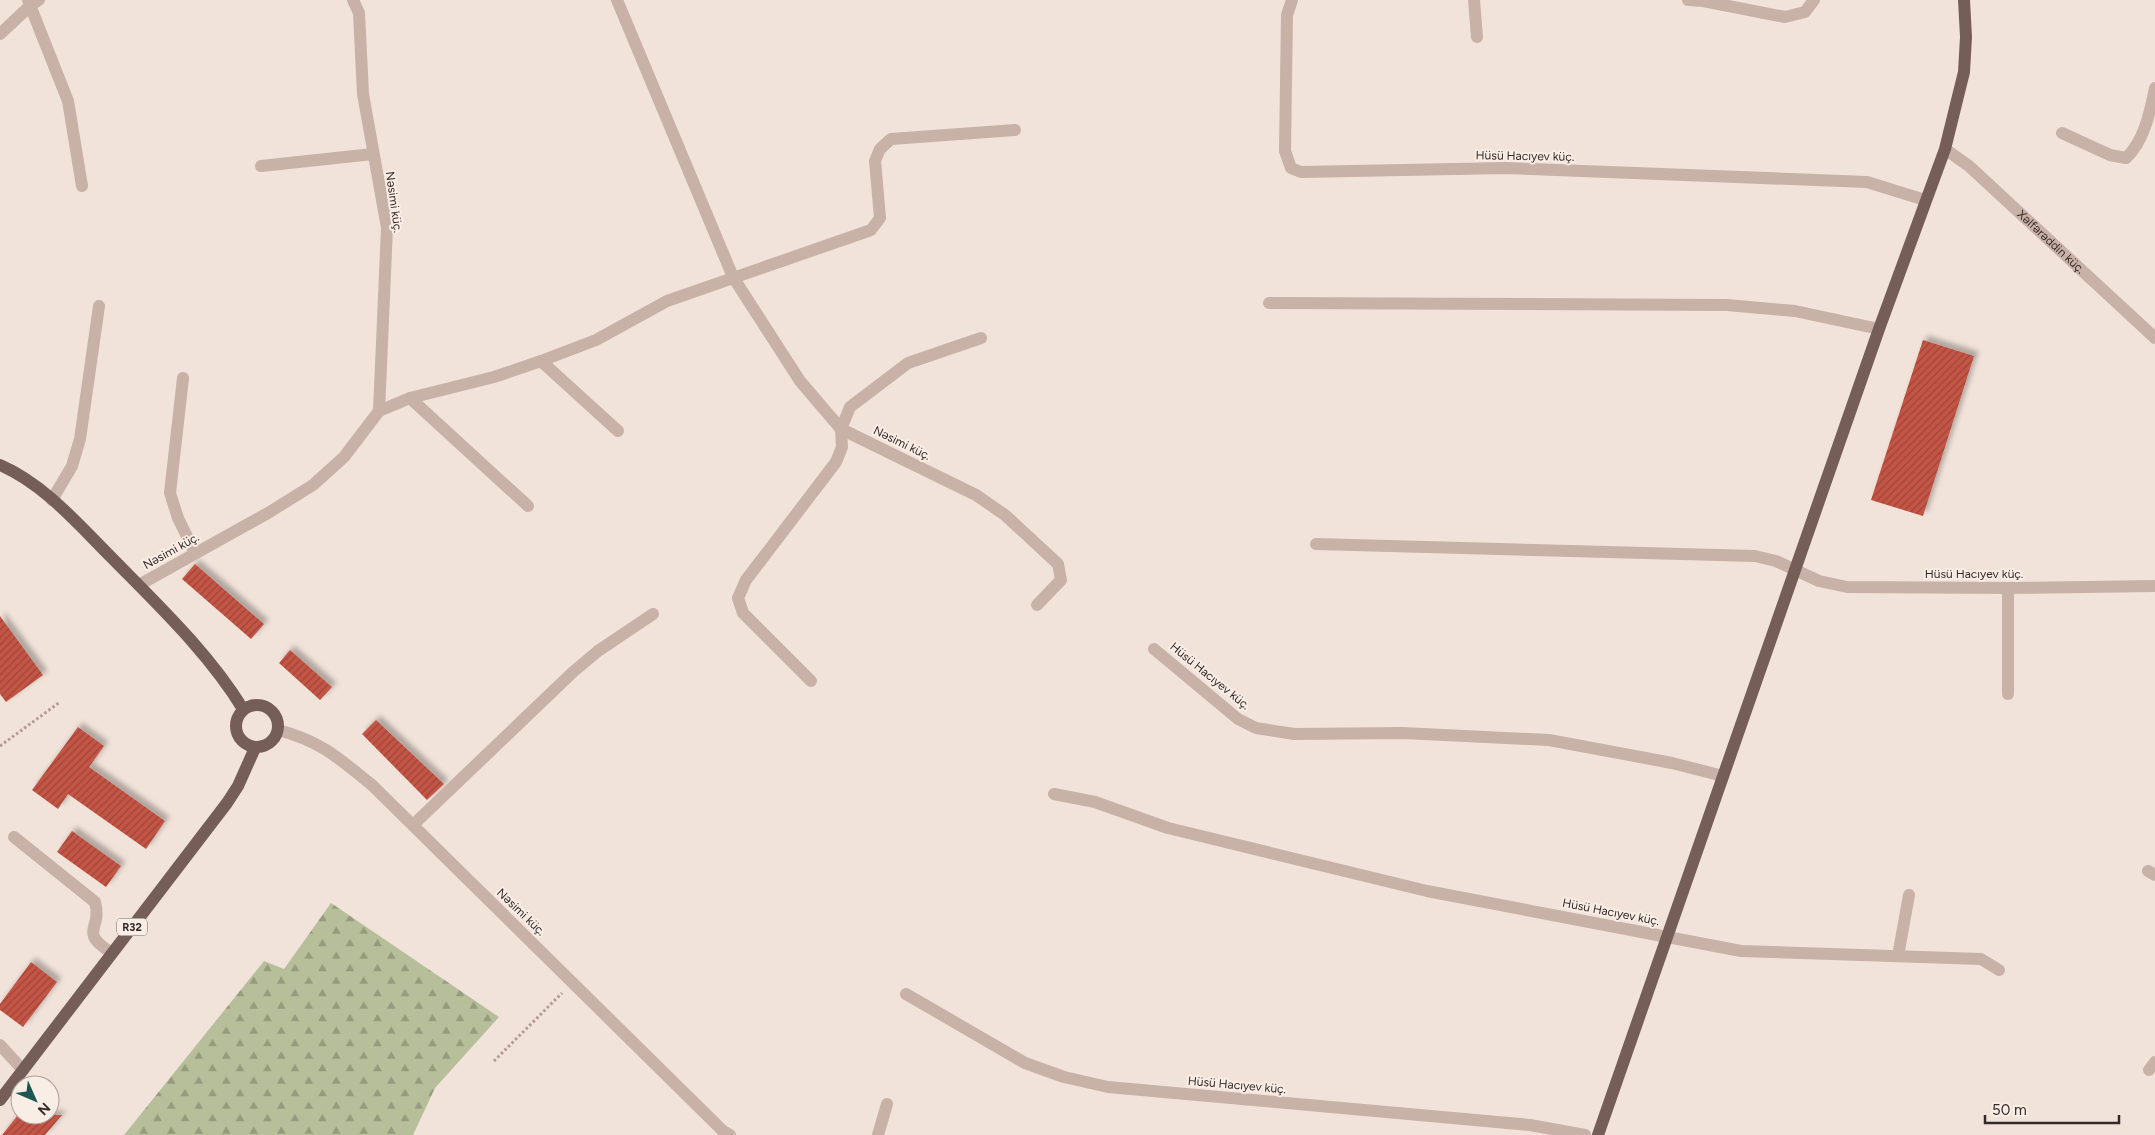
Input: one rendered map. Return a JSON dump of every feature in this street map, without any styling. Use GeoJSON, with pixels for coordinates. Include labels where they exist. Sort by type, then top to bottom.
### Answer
{"type":"FeatureCollection","features":[{"type":"Feature","properties":{"kind":"main road","name":"Hüsü Hacıyev küç."},"geometry":{"type":"LineString","coordinates":[[1598,1135],[1879,329],[1945,149],[1964,72],[1966,36],[1964,0]]}},
{"type":"Feature","properties":{"kind":"main road","name":"Nəsimi küç."},"geometry":{"type":"LineString","coordinates":[[0,465],[30,482],[52,500],[139,585],[206,656],[223,677],[243,709]]}},
{"type":"Feature","properties":{"kind":"main road"},"geometry":{"type":"LineString","coordinates":[[253,705],[263,705],[272,711],[277,720],[278,730],[270,743],[255,748],[246,745],[238,738],[235,728],[237,717],[243,709],[253,705]]}},
{"type":"Feature","properties":{"kind":"main road","name":"R32"},"geometry":{"type":"LineString","coordinates":[[0,1100],[227,803],[238,786],[255,748]]}},
{"type":"Feature","properties":{"kind":"street","name":"Nəsimi küç."},"geometry":{"type":"LineString","coordinates":[[353,0],[359,13],[362,94],[387,228],[379,411]]}},
{"type":"Feature","properties":{"kind":"street","name":"Nəsimi küç."},"geometry":{"type":"LineString","coordinates":[[617,0],[733,277],[800,382],[841,429],[976,495],[1005,515],[1058,564],[1061,580],[1037,605]]}},
{"type":"Feature","properties":{"kind":"street","name":"Hüsü Hacıyev küç."},"geometry":{"type":"LineString","coordinates":[[1292,0],[1288,15],[1285,151],[1291,168],[1301,172],[1506,168],[1867,182],[1925,200]]}},
{"type":"Feature","properties":{"kind":"street"},"geometry":{"type":"LineString","coordinates":[[1474,0],[1477,37]]}},
{"type":"Feature","properties":{"kind":"street"},"geometry":{"type":"LineString","coordinates":[[1688,0],[1703,1],[1785,17],[1805,12],[1814,0]]}},
{"type":"Feature","properties":{"kind":"street"},"geometry":{"type":"LineString","coordinates":[[0,34],[33,2],[68,101],[82,186]]}},
{"type":"Feature","properties":{"kind":"street"},"geometry":{"type":"LineString","coordinates":[[2062,133],[2110,155],[2126,158],[2136,149],[2152,104],[2155,88]]}},
{"type":"Feature","properties":{"kind":"street","name":"Nəsimi küç."},"geometry":{"type":"LineString","coordinates":[[139,585],[268,513],[313,485],[344,457],[379,411],[410,398],[494,376],[541,361],[596,340],[667,302],[870,230],[880,218],[875,161],[880,149],[892,139],[1015,130]]}},
{"type":"Feature","properties":{"kind":"street","name":"Xəlfərəddin küç."},"geometry":{"type":"LineString","coordinates":[[1945,149],[1969,166],[2155,338]]}},
{"type":"Feature","properties":{"kind":"street"},"geometry":{"type":"LineString","coordinates":[[261,166],[373,154]]}},
{"type":"Feature","properties":{"kind":"street"},"geometry":{"type":"LineString","coordinates":[[1269,303],[1727,305],[1795,310],[1879,329]]}},
{"type":"Feature","properties":{"kind":"street"},"geometry":{"type":"LineString","coordinates":[[52,500],[72,466],[80,439],[99,306]]}},
{"type":"Feature","properties":{"kind":"street"},"geometry":{"type":"LineString","coordinates":[[811,680],[743,613],[738,598],[746,580],[836,462],[842,447],[841,429],[850,407],[908,363],[981,338]]}},
{"type":"Feature","properties":{"kind":"street"},"geometry":{"type":"LineString","coordinates":[[541,361],[618,431]]}},
{"type":"Feature","properties":{"kind":"street"},"geometry":{"type":"LineString","coordinates":[[183,378],[170,493],[178,518],[195,553]]}},
{"type":"Feature","properties":{"kind":"street"},"geometry":{"type":"LineString","coordinates":[[410,398],[528,506]]}},
{"type":"Feature","properties":{"kind":"street","name":"Hüsü Hacıyev küç."},"geometry":{"type":"LineString","coordinates":[[1316,544],[1755,556],[1776,561],[1819,581],[1847,586],[2008,588],[2155,586]]}},
{"type":"Feature","properties":{"kind":"street"},"geometry":{"type":"LineString","coordinates":[[2008,588],[2008,694]]}},
{"type":"Feature","properties":{"kind":"street"},"geometry":{"type":"LineString","coordinates":[[413,825],[573,672],[598,651],[653,614]]}},
{"type":"Feature","properties":{"kind":"street","name":"Hüsü Hacıyev küç."},"geometry":{"type":"LineString","coordinates":[[1154,649],[1238,719],[1256,728],[1294,734],[1404,733],[1549,740],[1672,763],[1723,776]]}},
{"type":"Feature","properties":{"kind":"street","name":"Nəsimi küç."},"geometry":{"type":"LineString","coordinates":[[278,730],[302,736],[328,750],[374,786],[723,1131],[730,1135]]}},
{"type":"Feature","properties":{"kind":"street","name":"Hüsü Hacıyev küç."},"geometry":{"type":"LineString","coordinates":[[1054,794],[1095,802],[1168,828],[1427,891],[1742,951],[1981,959],[1999,970]]}},
{"type":"Feature","properties":{"kind":"street"},"geometry":{"type":"LineString","coordinates":[[14,837],[95,902],[97,907],[93,936],[96,943],[112,954]]}},
{"type":"Feature","properties":{"kind":"street"},"geometry":{"type":"LineString","coordinates":[[1898,956],[1909,895]]}},
{"type":"Feature","properties":{"kind":"street","name":"Hüsü Hacıyev küç."},"geometry":{"type":"LineString","coordinates":[[906,994],[1025,1062],[1064,1077],[1108,1087],[1530,1125],[1585,1135]]}},
{"type":"Feature","properties":{"kind":"street"},"geometry":{"type":"LineString","coordinates":[[0,1045],[24,1070]]}},
{"type":"Feature","properties":{"kind":"street"},"geometry":{"type":"LineString","coordinates":[[878,1135],[887,1104]]}},
{"type":"Feature","properties":{"kind":"path"},"geometry":{"type":"LineString","coordinates":[[0,746],[60,702]]}},
{"type":"Feature","properties":{"kind":"path"},"geometry":{"type":"LineString","coordinates":[[494,1061],[572,982]]}},
{"type":"Feature","properties":{"kind":"green space"},"geometry":{"type":"Polygon","coordinates":[[[331,903],[499,1017],[435,1088],[413,1135],[124,1135],[264,961],[284,969],[331,903]]]}},
{"type":"Feature","properties":{"kind":"building"},"geometry":{"type":"Polygon","coordinates":[[[1923,340],[1974,356],[1923,516],[1871,500],[1923,340]]]}},
{"type":"Feature","properties":{"kind":"building"},"geometry":{"type":"Polygon","coordinates":[[[195,564],[264,624],[251,639],[182,579],[195,564]]]}},
{"type":"Feature","properties":{"kind":"building"},"geometry":{"type":"Polygon","coordinates":[[[0,616],[43,675],[6,702],[0,694],[0,616]]]}},
{"type":"Feature","properties":{"kind":"building"},"geometry":{"type":"Polygon","coordinates":[[[290,650],[332,687],[320,700],[279,663],[290,650]]]}},
{"type":"Feature","properties":{"kind":"building"},"geometry":{"type":"Polygon","coordinates":[[[376,720],[444,784],[427,800],[362,734],[376,720]]]}},
{"type":"Feature","properties":{"kind":"building"},"geometry":{"type":"Polygon","coordinates":[[[78,727],[104,746],[89,767],[165,821],[146,849],[68,794],[58,809],[32,790],[78,727]]]}},
{"type":"Feature","properties":{"kind":"building"},"geometry":{"type":"Polygon","coordinates":[[[72,831],[121,866],[106,887],[57,852],[72,831]]]}},
{"type":"Feature","properties":{"kind":"building"},"geometry":{"type":"Polygon","coordinates":[[[31,962],[57,982],[23,1027],[0,1010],[0,1004],[31,962]]]}},
{"type":"Feature","properties":{"kind":"building"},"geometry":{"type":"Polygon","coordinates":[[[10,1125],[54,1125],[45,1135],[2,1135],[10,1125]]]}}]}
